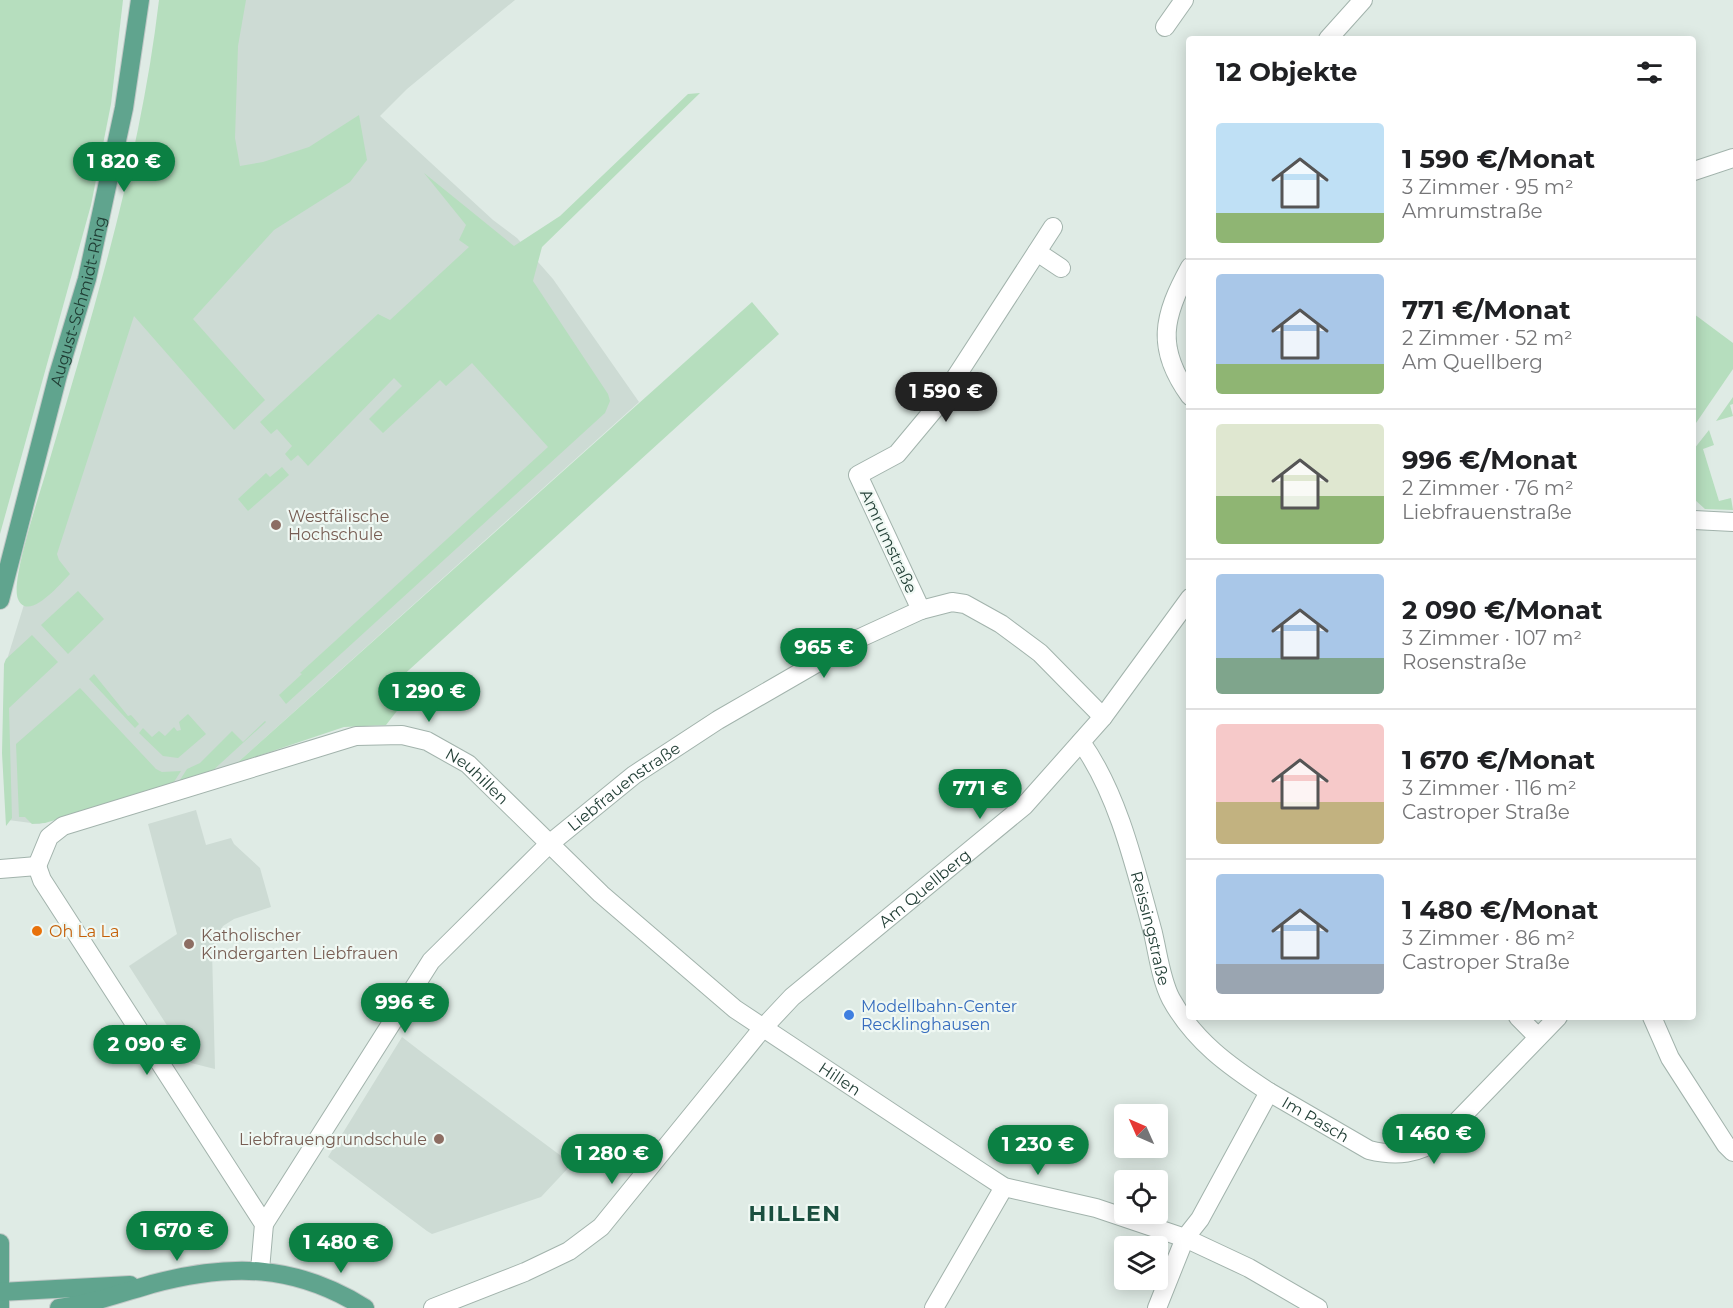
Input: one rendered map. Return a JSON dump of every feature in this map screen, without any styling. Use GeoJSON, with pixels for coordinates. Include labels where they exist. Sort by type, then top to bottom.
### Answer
{"type":"FeatureCollection","features":[{"type":"Feature","properties":{"kind":"main road","name":"August-Schmidt-Ring"},"geometry":{"type":"LineString","coordinates":[[0,600],[58,375],[87,279],[124,108],[140,0]]}},
{"type":"Feature","properties":{"kind":"main road"},"geometry":{"type":"LineString","coordinates":[[0,1243],[0,1307]]}},
{"type":"Feature","properties":{"kind":"main road"},"geometry":{"type":"LineString","coordinates":[[0,1292],[155,1284],[260,1270],[298,1276],[344,1295],[365,1308]]}},
{"type":"Feature","properties":{"kind":"main road"},"geometry":{"type":"LineString","coordinates":[[59,1308],[89,1306],[155,1284]]}},
{"type":"Feature","properties":{"kind":"street"},"geometry":{"type":"LineString","coordinates":[[1165,27],[1184,0]]}},
{"type":"Feature","properties":{"kind":"street"},"geometry":{"type":"LineString","coordinates":[[1331,36],[1363,0]]}},
{"type":"Feature","properties":{"kind":"street"},"geometry":{"type":"LineString","coordinates":[[1696,170],[1733,158]]}},
{"type":"Feature","properties":{"kind":"street","name":"Amrumstraße"},"geometry":{"type":"LineString","coordinates":[[921,610],[858,475],[897,454],[937,406],[1053,227]]}},
{"type":"Feature","properties":{"kind":"street"},"geometry":{"type":"LineString","coordinates":[[1037,252],[1061,268]]}},
{"type":"Feature","properties":{"kind":"street"},"geometry":{"type":"LineString","coordinates":[[1186,275],[1170,306],[1164,334],[1169,358],[1186,389]]}},
{"type":"Feature","properties":{"kind":"street"},"geometry":{"type":"LineString","coordinates":[[1696,520],[1733,522]]}},
{"type":"Feature","properties":{"kind":"street","name":"Liebfrauenstraße"},"geometry":{"type":"LineString","coordinates":[[264,1224],[431,961],[548,845],[634,775],[718,720],[860,638],[921,610],[952,602],[965,604],[1001,624],[1040,653],[1103,717]]}},
{"type":"Feature","properties":{"kind":"street","name":"Am Quellberg"},"geometry":{"type":"LineString","coordinates":[[762,1029],[806,984],[1024,806],[1103,717],[1186,603]]}},
{"type":"Feature","properties":{"kind":"street","name":"Neuhillen"},"geometry":{"type":"LineString","coordinates":[[37,866],[49,837],[63,826],[356,736],[402,735],[427,741],[468,764],[548,845],[610,901],[762,1029]]}},
{"type":"Feature","properties":{"kind":"street","name":"Reissingstraße"},"geometry":{"type":"LineString","coordinates":[[1081,742],[1099,767],[1137,875],[1170,997],[1186,1019]]}},
{"type":"Feature","properties":{"kind":"street"},"geometry":{"type":"LineString","coordinates":[[0,869],[37,866],[42,880],[264,1224],[260,1270]]}},
{"type":"Feature","properties":{"kind":"street","name":"Reissingstraße"},"geometry":{"type":"LineString","coordinates":[[1187,1020],[1205,1045],[1223,1062],[1269,1092]]}},
{"type":"Feature","properties":{"kind":"street"},"geometry":{"type":"LineString","coordinates":[[1521,1020],[1538,1037]]}},
{"type":"Feature","properties":{"kind":"street","name":"Im Pasch"},"geometry":{"type":"LineString","coordinates":[[1269,1092],[1369,1150],[1382,1153],[1413,1153],[1426,1149],[1442,1138],[1555,1020]]}},
{"type":"Feature","properties":{"kind":"street"},"geometry":{"type":"LineString","coordinates":[[1653,1020],[1670,1058],[1733,1152]]}},
{"type":"Feature","properties":{"kind":"street"},"geometry":{"type":"LineString","coordinates":[[433,1308],[525,1272],[585,1241],[620,1204],[762,1029]]}},
{"type":"Feature","properties":{"kind":"street","name":"Hillen"},"geometry":{"type":"LineString","coordinates":[[762,1029],[1004,1187],[1096,1208],[1185,1238],[1249,1268],[1318,1308]]}},
{"type":"Feature","properties":{"kind":"street"},"geometry":{"type":"LineString","coordinates":[[1157,1308],[1185,1238],[1200,1219],[1269,1092]]}},
{"type":"Feature","properties":{"kind":"street"},"geometry":{"type":"LineString","coordinates":[[934,1308],[1004,1187]]}},
{"type":"Feature","properties":{"kind":"shaded area","name":"Westfälische Hochschule"},"geometry":{"type":"Polygon","coordinates":[[[190,0],[515,0],[407,89],[380,116],[493,220],[517,238],[553,279],[639,402],[237,763],[39,824],[8,820],[5,666],[130,262],[190,0]]]}},
{"type":"Feature","properties":{"kind":"shaded area","name":"Katholischer Kindergarten Liebfrauen"},"geometry":{"type":"Polygon","coordinates":[[[196,810],[206,845],[231,838],[234,844],[260,868],[271,907],[234,919],[223,926],[216,938],[212,950],[215,1069],[191,1063],[129,966],[177,934],[148,824],[196,810]]]}},
{"type":"Feature","properties":{"kind":"shaded area","name":"Liebfrauengrundschule"},"geometry":{"type":"Polygon","coordinates":[[[402,1037],[572,1164],[541,1197],[432,1234],[427,1231],[328,1157],[402,1037]]]}},
{"type":"Feature","properties":{"kind":"green space"},"geometry":{"type":"Polygon","coordinates":[[[0,0],[123,0],[111,104],[91,205],[0,534],[0,0]]]}},
{"type":"Feature","properties":{"kind":"green space"},"geometry":{"type":"Polygon","coordinates":[[[159,0],[246,0],[238,46],[235,138],[240,166],[263,162],[309,147],[359,115],[367,160],[350,182],[274,230],[193,319],[265,400],[234,430],[134,316],[57,554],[70,574],[44,599],[29,606],[23,605],[18,599],[17,590],[22,557],[113,238],[140,120],[159,0]]]}},
{"type":"Feature","properties":{"kind":"green space"},"geometry":{"type":"Polygon","coordinates":[[[700,93],[542,247],[533,281],[608,394],[610,401],[605,413],[286,704],[279,695],[302,674],[300,673],[548,447],[472,363],[446,386],[440,380],[383,433],[369,419],[402,386],[394,378],[308,466],[298,455],[291,461],[285,454],[292,446],[277,429],[271,434],[260,422],[378,314],[390,320],[469,247],[459,240],[466,225],[424,173],[514,246],[560,216],[688,94],[700,93]]]}},
{"type":"Feature","properties":{"kind":"green space"},"geometry":{"type":"Polygon","coordinates":[[[752,302],[779,334],[399,679],[411,693],[386,725],[344,727],[237,763],[752,302]]]}},
{"type":"Feature","properties":{"kind":"green space"},"geometry":{"type":"Polygon","coordinates":[[[1696,315],[1733,343],[1733,369],[1696,423],[1696,315]]]}},
{"type":"Feature","properties":{"kind":"green space"},"geometry":{"type":"Polygon","coordinates":[[[1733,397],[1733,404],[1730,405],[1733,416],[1716,421],[1733,397]]]}},
{"type":"Feature","properties":{"kind":"green space"},"geometry":{"type":"Polygon","coordinates":[[[1709,430],[1714,445],[1703,449],[1719,501],[1731,498],[1733,510],[1705,509],[1696,501],[1696,446],[1709,430]]]}},
{"type":"Feature","properties":{"kind":"green space"},"geometry":{"type":"Polygon","coordinates":[[[282,467],[289,475],[248,511],[238,499],[266,473],[270,477],[282,467]]]}},
{"type":"Feature","properties":{"kind":"green space"},"geometry":{"type":"Polygon","coordinates":[[[78,591],[104,619],[68,654],[41,625],[78,591]]]}},
{"type":"Feature","properties":{"kind":"green space"},"geometry":{"type":"Polygon","coordinates":[[[32,635],[58,662],[9,708],[12,818],[6,826],[2,753],[4,664],[6,659],[32,635]]]}},
{"type":"Feature","properties":{"kind":"green space"},"geometry":{"type":"Polygon","coordinates":[[[94,674],[128,716],[131,715],[139,724],[135,728],[89,679],[94,674]]]}},
{"type":"Feature","properties":{"kind":"green space"},"geometry":{"type":"Polygon","coordinates":[[[80,688],[156,769],[162,772],[181,771],[172,785],[45,823],[32,824],[25,817],[19,817],[16,744],[80,688]]]}},
{"type":"Feature","properties":{"kind":"green space"},"geometry":{"type":"Polygon","coordinates":[[[188,714],[206,734],[178,758],[163,756],[139,733],[143,728],[152,737],[159,731],[165,736],[174,727],[177,731],[181,730],[179,722],[188,714]]]}},
{"type":"Feature","properties":{"kind":"green space"},"geometry":{"type":"Polygon","coordinates":[[[266,722],[210,773],[178,783],[187,769],[200,763],[232,731],[243,742],[266,722]]]}},
{"type":"Feature","properties":{"kind":"place","name":"Westfälische Hochschule"},"geometry":{"type":"Point","coordinates":[276,525]}},
{"type":"Feature","properties":{"kind":"place","name":"Oh La La"},"geometry":{"type":"Point","coordinates":[37,931]}},
{"type":"Feature","properties":{"kind":"place","name":"Katholischer Kindergarten Liebfrauen"},"geometry":{"type":"Point","coordinates":[189,944]}},
{"type":"Feature","properties":{"kind":"place","name":"Modellbahn-Center Recklinghausen"},"geometry":{"type":"Point","coordinates":[849,1015]}},
{"type":"Feature","properties":{"kind":"place","name":"Liebfrauengrundschule"},"geometry":{"type":"Point","coordinates":[439,1139]}},
{"type":"Feature","properties":{"kind":"district","name":"HILLEN"},"geometry":{"type":"Point","coordinates":[795,1213]}}]}
